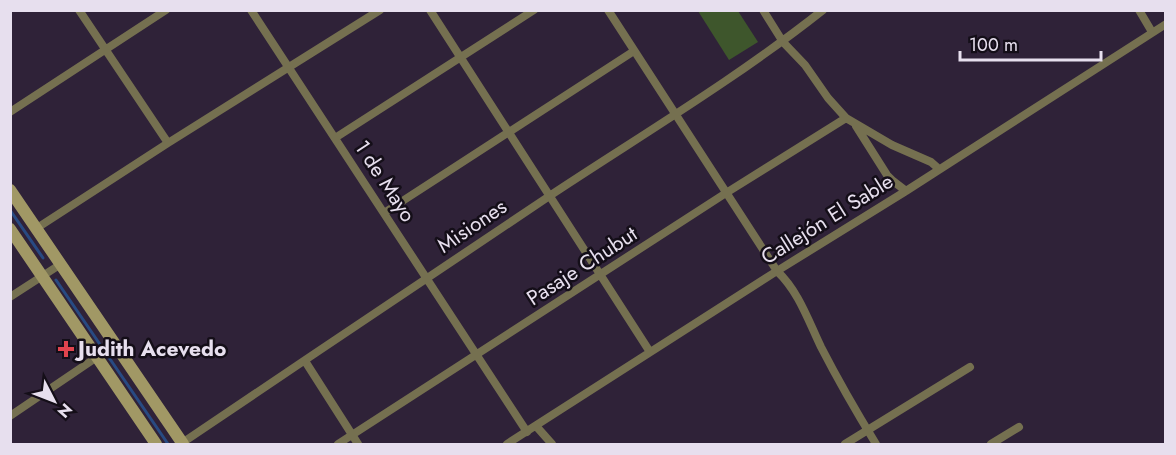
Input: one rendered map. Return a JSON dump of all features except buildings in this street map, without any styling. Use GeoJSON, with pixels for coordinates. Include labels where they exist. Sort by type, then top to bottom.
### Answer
{"type":"FeatureCollection","features":[{"type":"Feature","properties":{"kind":"main road"},"geometry":{"type":"LineString","coordinates":[[10,190],[182,444]]}},
{"type":"Feature","properties":{"kind":"main road"},"geometry":{"type":"LineString","coordinates":[[10,229],[156,444]]}},
{"type":"Feature","properties":{"kind":"street"},"geometry":{"type":"LineString","coordinates":[[79,10],[168,144]]}},
{"type":"Feature","properties":{"kind":"street"},"geometry":{"type":"LineString","coordinates":[[10,112],[166,10]]}},
{"type":"Feature","properties":{"kind":"street","name":"1 de Mayo"},"geometry":{"type":"LineString","coordinates":[[251,10],[527,432]]}},
{"type":"Feature","properties":{"kind":"street"},"geometry":{"type":"LineString","coordinates":[[37,228],[380,10]]}},
{"type":"Feature","properties":{"kind":"street"},"geometry":{"type":"LineString","coordinates":[[430,10],[650,352]]}},
{"type":"Feature","properties":{"kind":"street"},"geometry":{"type":"LineString","coordinates":[[335,138],[534,10]]}},
{"type":"Feature","properties":{"kind":"street"},"geometry":{"type":"LineString","coordinates":[[764,10],[783,42],[805,65],[828,98],[850,120],[887,175],[906,191]]}},
{"type":"Feature","properties":{"kind":"street","name":"Misiones"},"geometry":{"type":"LineString","coordinates":[[182,444],[549,196],[783,42],[823,10]]}},
{"type":"Feature","properties":{"kind":"street"},"geometry":{"type":"LineString","coordinates":[[1139,10],[1152,32]]}},
{"type":"Feature","properties":{"kind":"street"},"geometry":{"type":"LineString","coordinates":[[612,12],[634,51],[726,193],[777,271],[788,281],[800,300],[822,348],[876,444]]}},
{"type":"Feature","properties":{"kind":"street","name":"Callejón El Sable"},"geometry":{"type":"LineString","coordinates":[[507,444],[1166,24]]}},
{"type":"Feature","properties":{"kind":"street"},"geometry":{"type":"LineString","coordinates":[[384,213],[634,51]]}},
{"type":"Feature","properties":{"kind":"street"},"geometry":{"type":"LineString","coordinates":[[850,120],[902,150],[931,162],[939,169]]}},
{"type":"Feature","properties":{"kind":"street","name":"Pasaje Chubut"},"geometry":{"type":"LineString","coordinates":[[338,444],[726,193],[850,120]]}},
{"type":"Feature","properties":{"kind":"street"},"geometry":{"type":"LineString","coordinates":[[10,297],[61,264]]}},
{"type":"Feature","properties":{"kind":"street"},"geometry":{"type":"LineString","coordinates":[[10,416],[97,357]]}},
{"type":"Feature","properties":{"kind":"street"},"geometry":{"type":"LineString","coordinates":[[305,361],[358,444]]}},
{"type":"Feature","properties":{"kind":"street"},"geometry":{"type":"LineString","coordinates":[[846,444],[970,367]]}},
{"type":"Feature","properties":{"kind":"street"},"geometry":{"type":"LineString","coordinates":[[536,426],[552,444]]}},
{"type":"Feature","properties":{"kind":"street"},"geometry":{"type":"LineString","coordinates":[[991,444],[1019,427]]}},
{"type":"Feature","properties":{"kind":"green space"},"geometry":{"type":"Polygon","coordinates":[[[698,11],[738,11],[758,42],[729,60],[698,11]]]}},
{"type":"Feature","properties":{"kind":"waterway"},"geometry":{"type":"LineString","coordinates":[[10,210],[43,258]]}},
{"type":"Feature","properties":{"kind":"waterway"},"geometry":{"type":"LineString","coordinates":[[56,280],[168,444]]}},
{"type":"Feature","properties":{"kind":"place","name":"Judith Acevedo"},"geometry":{"type":"Point","coordinates":[66,349]}}]}
